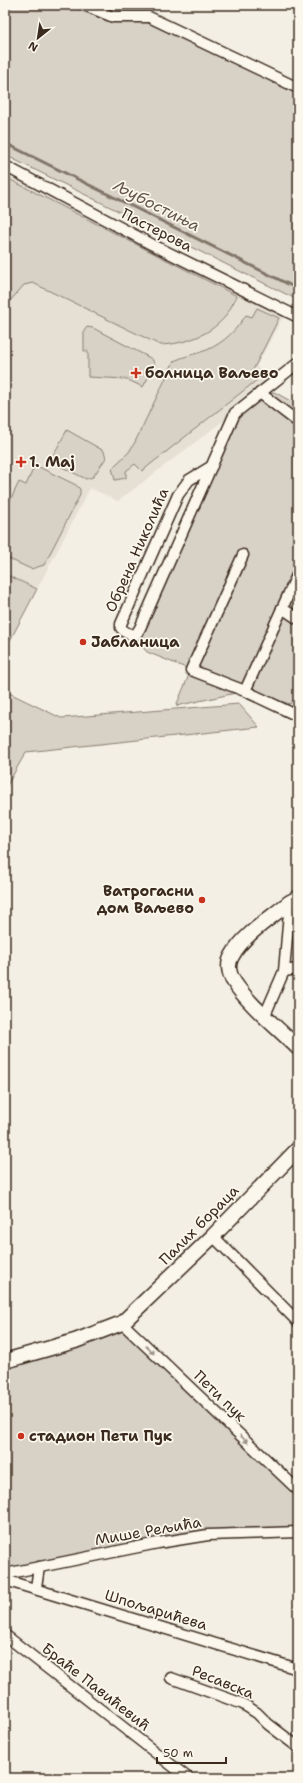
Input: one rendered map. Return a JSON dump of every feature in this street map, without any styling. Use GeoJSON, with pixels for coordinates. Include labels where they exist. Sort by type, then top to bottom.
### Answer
{"type":"FeatureCollection","features":[{"type":"Feature","properties":{"kind":"street"},"geometry":{"type":"LineString","coordinates":[[84,5],[113,17],[149,17],[298,88]]}},
{"type":"Feature","properties":{"kind":"street","name":"Пастерова"},"geometry":{"type":"LineString","coordinates":[[5,166],[150,244],[298,316]]}},
{"type":"Feature","properties":{"kind":"street","name":"Обрена Николића"},"geometry":{"type":"LineString","coordinates":[[212,466],[189,480],[178,495],[121,624],[121,628],[125,632],[135,636],[138,633],[212,466],[235,413],[298,363]]}},
{"type":"Feature","properties":{"kind":"street"},"geometry":{"type":"LineString","coordinates":[[260,393],[298,422]]}},
{"type":"Feature","properties":{"kind":"street"},"geometry":{"type":"LineString","coordinates":[[243,555],[191,670],[245,691],[298,716]]}},
{"type":"Feature","properties":{"kind":"street"},"geometry":{"type":"LineString","coordinates":[[245,691],[298,573]]}},
{"type":"Feature","properties":{"kind":"street"},"geometry":{"type":"LineString","coordinates":[[282,608],[298,619]]}},
{"type":"Feature","properties":{"kind":"street"},"geometry":{"type":"LineString","coordinates":[[294,900],[248,937],[232,956],[229,968],[234,982],[298,1048]]}},
{"type":"Feature","properties":{"kind":"street"},"geometry":{"type":"LineString","coordinates":[[265,1015],[284,971],[294,900]]}},
{"type":"Feature","properties":{"kind":"street"},"geometry":{"type":"LineString","coordinates":[[284,971],[298,969]]}},
{"type":"Feature","properties":{"kind":"street","name":"Палих бораца"},"geometry":{"type":"LineString","coordinates":[[122,1323],[213,1236],[297,1151]]}},
{"type":"Feature","properties":{"kind":"street"},"geometry":{"type":"LineString","coordinates":[[213,1236],[298,1322]]}},
{"type":"Feature","properties":{"kind":"street"},"geometry":{"type":"LineString","coordinates":[[5,1360],[75,1341],[122,1323]]}},
{"type":"Feature","properties":{"kind":"street","name":"Пети пук"},"geometry":{"type":"LineString","coordinates":[[122,1323],[298,1490]]}},
{"type":"Feature","properties":{"kind":"street","name":"Мише Рељића"},"geometry":{"type":"LineString","coordinates":[[5,1574],[158,1543],[208,1535],[298,1532]]}},
{"type":"Feature","properties":{"kind":"street"},"geometry":{"type":"LineString","coordinates":[[36,1588],[39,1567]]}},
{"type":"Feature","properties":{"kind":"street","name":"Шпољарићева"},"geometry":{"type":"LineString","coordinates":[[5,1580],[36,1588],[298,1669]]}},
{"type":"Feature","properties":{"kind":"street","name":"Браће Павићевић"},"geometry":{"type":"LineString","coordinates":[[5,1635],[188,1778]]}},
{"type":"Feature","properties":{"kind":"street","name":"Ресавска"},"geometry":{"type":"LineString","coordinates":[[171,1678],[243,1704],[257,1713],[268,1724],[298,1747]]}},
{"type":"Feature","properties":{"kind":"shaded area"},"geometry":{"type":"Polygon","coordinates":[[[5,5],[84,5],[113,17],[149,17],[298,88],[298,300],[5,155],[5,5]]]}},
{"type":"Feature","properties":{"kind":"shaded area","name":"болница Ваљево"},"geometry":{"type":"Polygon","coordinates":[[[5,166],[286,311],[256,367],[278,379],[118,501],[90,488],[37,589],[5,574],[5,166]]]}},
{"type":"Feature","properties":{"kind":"shaded area"},"geometry":{"type":"Polygon","coordinates":[[[5,177],[237,296],[224,318],[211,330],[187,341],[160,345],[33,283],[24,285],[10,301],[5,299],[5,177]]]}},
{"type":"Feature","properties":{"kind":"shaded area"},"geometry":{"type":"Polygon","coordinates":[[[257,308],[279,318],[250,376],[257,380],[142,471],[135,464],[126,471],[126,478],[115,480],[112,468],[129,452],[135,442],[174,361],[213,347],[234,331],[246,315],[252,317],[257,308]]]}},
{"type":"Feature","properties":{"kind":"shaded area"},"geometry":{"type":"Polygon","coordinates":[[[87,327],[93,328],[152,359],[155,365],[143,387],[126,379],[88,377],[88,351],[84,351],[84,331],[87,327]]]}},
{"type":"Feature","properties":{"kind":"shaded area"},"geometry":{"type":"Polygon","coordinates":[[[274,392],[298,405],[298,693],[290,704],[245,691],[176,706],[191,670],[147,652],[136,640],[235,413],[274,392]]]}},
{"type":"Feature","properties":{"kind":"shaded area"},"geometry":{"type":"Polygon","coordinates":[[[67,430],[104,451],[106,458],[93,477],[86,479],[50,461],[67,430]]]}},
{"type":"Feature","properties":{"kind":"shaded area"},"geometry":{"type":"Polygon","coordinates":[[[35,465],[76,485],[80,489],[80,495],[44,565],[31,569],[5,557],[5,504],[8,505],[19,482],[26,485],[35,465]]]}},
{"type":"Feature","properties":{"kind":"shaded area"},"geometry":{"type":"Polygon","coordinates":[[[5,574],[37,589],[5,650],[5,574]]]}},
{"type":"Feature","properties":{"kind":"shaded area"},"geometry":{"type":"Polygon","coordinates":[[[5,691],[61,718],[239,704],[259,727],[26,752],[5,789],[5,691]]]}},
{"type":"Feature","properties":{"kind":"shaded area"},"geometry":{"type":"Polygon","coordinates":[[[122,1323],[298,1490],[298,1532],[208,1535],[5,1571],[5,1361],[122,1323]]]}},
{"type":"Feature","properties":{"kind":"waterway","name":"Љубостиња"},"geometry":{"type":"LineString","coordinates":[[5,143],[298,289]]}},
{"type":"Feature","properties":{"kind":"place","name":"болница Ваљево"},"geometry":{"type":"Point","coordinates":[136,373]}},
{"type":"Feature","properties":{"kind":"place","name":"1. Мај"},"geometry":{"type":"Point","coordinates":[21,462]}},
{"type":"Feature","properties":{"kind":"place","name":"Јабланица"},"geometry":{"type":"Point","coordinates":[83,642]}},
{"type":"Feature","properties":{"kind":"place","name":"Ватрогасни дом Ваљево"},"geometry":{"type":"Point","coordinates":[202,900]}},
{"type":"Feature","properties":{"kind":"place","name":"стадион Пети Пук"},"geometry":{"type":"Point","coordinates":[21,1436]}}]}
